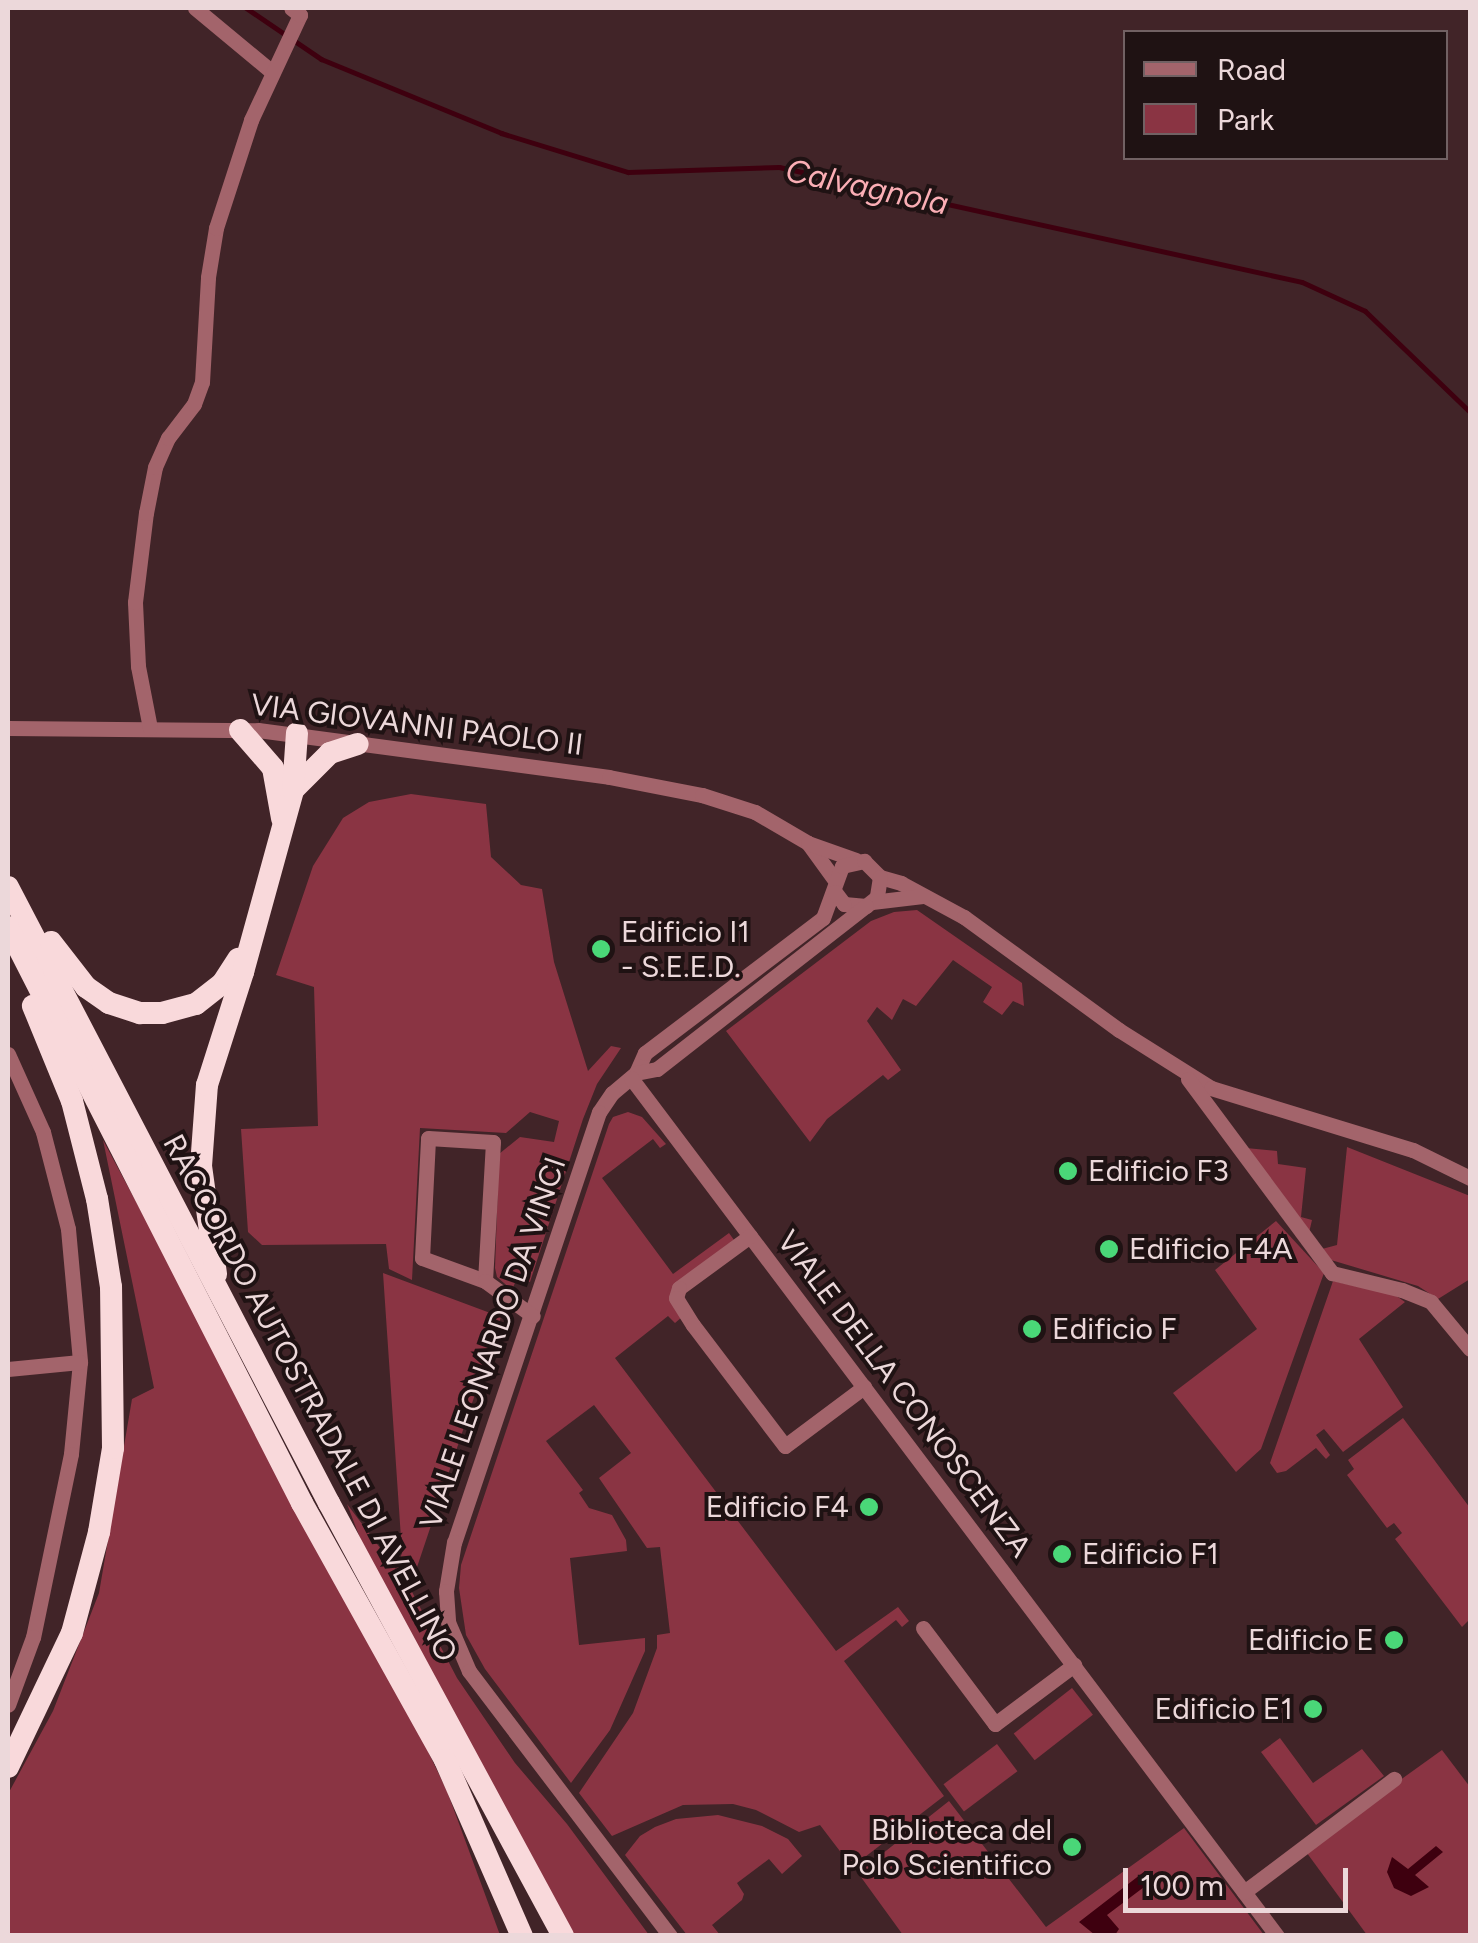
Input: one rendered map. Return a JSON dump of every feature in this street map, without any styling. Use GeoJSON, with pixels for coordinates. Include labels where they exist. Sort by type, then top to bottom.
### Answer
{"type":"FeatureCollection","features":[{"type":"Feature","properties":{"kind":"highway"},"geometry":{"type":"LineString","coordinates":[[240,730],[260,748],[285,788]]}},
{"type":"Feature","properties":{"kind":"highway"},"geometry":{"type":"LineString","coordinates":[[216,1287],[202,1166],[204,1109],[282,819],[296,733]]}},
{"type":"Feature","properties":{"kind":"highway"},"geometry":{"type":"LineString","coordinates":[[285,788],[330,753],[358,744]]}},
{"type":"Feature","properties":{"kind":"highway"},"geometry":{"type":"LineString","coordinates":[[8,871],[64,964],[98,996],[124,1009],[162,1013],[196,1004],[222,984],[250,938]]}},
{"type":"Feature","properties":{"kind":"highway","name":"RACCORDO AUTOSTRADALE DI AVELLINO"},"geometry":{"type":"LineString","coordinates":[[8,887],[216,1287],[563,1936]]}},
{"type":"Feature","properties":{"kind":"highway"},"geometry":{"type":"LineString","coordinates":[[8,927],[302,1503],[445,1760],[522,1936]]}},
{"type":"Feature","properties":{"kind":"highway"},"geometry":{"type":"LineString","coordinates":[[8,948],[72,1101],[97,1199],[111,1287],[115,1360],[113,1448],[100,1532],[72,1634],[8,1767]]}},
{"type":"Feature","properties":{"kind":"street"},"geometry":{"type":"LineString","coordinates":[[195,8],[273,70]]}},
{"type":"Feature","properties":{"kind":"street"},"geometry":{"type":"LineString","coordinates":[[150,728],[138,666],[135,602],[155,467],[168,438],[194,404],[202,382],[208,277],[216,228],[295,16]]}},
{"type":"Feature","properties":{"kind":"street","name":"VIA GIOVANNI PAOLO II"},"geometry":{"type":"LineString","coordinates":[[8,728],[296,733],[534,766],[702,795],[755,812],[808,842],[856,860]]}},
{"type":"Feature","properties":{"kind":"street","name":"VIA GIOVANNI PAOLO II"},"geometry":{"type":"LineString","coordinates":[[808,842],[834,885]]}},
{"type":"Feature","properties":{"kind":"street"},"geometry":{"type":"LineString","coordinates":[[634,1075],[645,1053],[824,918],[842,866],[856,860],[870,865],[880,877],[964,917],[1184,1072],[1224,1092],[1412,1150],[1470,1178]]}},
{"type":"Feature","properties":{"kind":"street"},"geometry":{"type":"LineString","coordinates":[[634,1075],[657,1069],[870,904],[880,890],[880,877]]}},
{"type":"Feature","properties":{"kind":"street"},"geometry":{"type":"LineString","coordinates":[[834,885],[844,904],[926,896]]}},
{"type":"Feature","properties":{"kind":"street"},"geometry":{"type":"LineString","coordinates":[[8,1705],[33,1637],[71,1454],[80,1362],[68,1230],[44,1132],[9,1061]]}},
{"type":"Feature","properties":{"kind":"street"},"geometry":{"type":"LineString","coordinates":[[1184,1072],[1332,1272],[1402,1290],[1430,1302],[1470,1349]]}},
{"type":"Feature","properties":{"kind":"street","name":"VIALE DELLA CONOSCENZA"},"geometry":{"type":"LineString","coordinates":[[634,1075],[750,1236],[1277,1936]]}},
{"type":"Feature","properties":{"kind":"street","name":"VIALE LEONARDO DA VINCI"},"geometry":{"type":"LineString","coordinates":[[634,1075],[612,1093],[599,1112],[454,1542],[447,1568],[448,1622],[469,1671],[670,1936]]}},
{"type":"Feature","properties":{"kind":"street"},"geometry":{"type":"LineString","coordinates":[[485,1281],[493,1142],[428,1138],[422,1258],[485,1281],[532,1316]]}},
{"type":"Feature","properties":{"kind":"street"},"geometry":{"type":"LineString","coordinates":[[750,1236],[679,1288],[676,1298],[738,1385],[786,1446],[864,1387]]}},
{"type":"Feature","properties":{"kind":"street"},"geometry":{"type":"LineString","coordinates":[[8,1369],[80,1362]]}},
{"type":"Feature","properties":{"kind":"street"},"geometry":{"type":"LineString","coordinates":[[923,1628],[995,1724],[1074,1666]]}},
{"type":"Feature","properties":{"kind":"street"},"geometry":{"type":"LineString","coordinates":[[1244,1892],[1394,1778]]}},
{"type":"Feature","properties":{"kind":"green space"},"geometry":{"type":"Polygon","coordinates":[[[411,794],[486,804],[491,857],[521,885],[542,889],[554,962],[588,1071],[611,1046],[621,1048],[597,1084],[583,1119],[530,1282],[517,1278],[512,1290],[497,1277],[495,1268],[499,1154],[520,1137],[554,1142],[559,1121],[530,1112],[506,1133],[420,1128],[412,1280],[389,1269],[386,1244],[262,1245],[248,1232],[241,1129],[318,1126],[314,987],[276,975],[313,866],[343,818],[369,802],[411,794]]]}},
{"type":"Feature","properties":{"kind":"green space"},"geometry":{"type":"Polygon","coordinates":[[[917,910],[1022,983],[1024,1006],[1013,1001],[1002,1015],[983,1002],[992,987],[953,960],[916,1006],[903,999],[892,1020],[877,1007],[867,1021],[901,1070],[888,1080],[883,1075],[827,1119],[810,1142],[726,1031],[871,921],[894,912],[917,910]]]}},
{"type":"Feature","properties":{"kind":"green space"},"geometry":{"type":"Polygon","coordinates":[[[628,1112],[642,1117],[666,1144],[660,1148],[653,1139],[602,1178],[673,1274],[729,1233],[734,1240],[677,1283],[682,1317],[675,1323],[668,1316],[615,1358],[836,1651],[898,1607],[909,1621],[902,1627],[896,1620],[844,1661],[944,1796],[852,1867],[820,1825],[799,1832],[756,1810],[733,1804],[683,1805],[612,1836],[579,1793],[633,1713],[657,1648],[657,1635],[670,1633],[660,1547],[647,1548],[599,1478],[631,1453],[594,1405],[546,1441],[583,1490],[579,1493],[589,1508],[612,1515],[626,1540],[627,1551],[570,1558],[579,1645],[645,1638],[645,1651],[610,1730],[571,1783],[485,1669],[466,1635],[459,1588],[461,1565],[609,1124],[613,1117],[628,1112]]]}},
{"type":"Feature","properties":{"kind":"green space"},"geometry":{"type":"Polygon","coordinates":[[[103,1140],[409,1712],[447,1791],[500,1935],[8,1936],[8,1794],[53,1711],[99,1593],[132,1399],[154,1388],[103,1140]]]}},
{"type":"Feature","properties":{"kind":"green space"},"geometry":{"type":"Polygon","coordinates":[[[1347,1147],[1470,1196],[1470,1279],[1438,1299],[1418,1286],[1331,1260],[1322,1249],[1337,1245],[1347,1147]]]}},
{"type":"Feature","properties":{"kind":"green space"},"geometry":{"type":"Polygon","coordinates":[[[1246,1148],[1277,1151],[1278,1164],[1306,1168],[1301,1217],[1312,1220],[1309,1233],[1246,1148]]]}},
{"type":"Feature","properties":{"kind":"green space"},"geometry":{"type":"Polygon","coordinates":[[[1276,1221],[1324,1273],[1261,1449],[1236,1472],[1173,1393],[1257,1329],[1215,1270],[1276,1221]]]}},
{"type":"Feature","properties":{"kind":"green space"},"geometry":{"type":"Polygon","coordinates":[[[383,1273],[501,1317],[410,1588],[457,1678],[515,1763],[567,1824],[649,1935],[572,1935],[363,1546],[347,1504],[396,1569],[402,1553],[383,1273]]]}},
{"type":"Feature","properties":{"kind":"green space"},"geometry":{"type":"Polygon","coordinates":[[[1333,1281],[1395,1295],[1405,1302],[1359,1339],[1403,1407],[1343,1452],[1324,1429],[1316,1435],[1330,1455],[1326,1459],[1316,1448],[1286,1471],[1277,1473],[1270,1463],[1333,1281]]]}},
{"type":"Feature","properties":{"kind":"green space"},"geometry":{"type":"Polygon","coordinates":[[[1403,1418],[1470,1508],[1470,1619],[1462,1627],[1395,1539],[1402,1533],[1394,1523],[1387,1528],[1347,1475],[1354,1469],[1348,1460],[1403,1418]]]}},
{"type":"Feature","properties":{"kind":"green space"},"geometry":{"type":"Polygon","coordinates":[[[1072,1688],[1093,1715],[1035,1760],[1014,1734],[1072,1688]]]}},
{"type":"Feature","properties":{"kind":"green space"},"geometry":{"type":"Polygon","coordinates":[[[1280,1738],[1313,1783],[1362,1749],[1384,1776],[1316,1825],[1261,1752],[1280,1738]]]}},
{"type":"Feature","properties":{"kind":"green space"},"geometry":{"type":"Polygon","coordinates":[[[997,1744],[1017,1771],[964,1811],[943,1784],[997,1744]]]}},
{"type":"Feature","properties":{"kind":"green space"},"geometry":{"type":"Polygon","coordinates":[[[1442,1750],[1470,1787],[1470,1935],[1367,1935],[1304,1849],[1442,1750]]]}},
{"type":"Feature","properties":{"kind":"green space"},"geometry":{"type":"Polygon","coordinates":[[[949,1801],[1046,1927],[1184,1828],[1264,1935],[903,1935],[858,1873],[949,1801]]]}},
{"type":"Feature","properties":{"kind":"green space"},"geometry":{"type":"Polygon","coordinates":[[[718,1815],[762,1826],[788,1839],[802,1856],[782,1874],[769,1859],[737,1883],[744,1894],[742,1900],[712,1925],[720,1935],[687,1935],[625,1855],[640,1836],[655,1827],[676,1819],[718,1815]]]}},
{"type":"Feature","properties":{"kind":"shaded area"},"geometry":{"type":"Polygon","coordinates":[[[1436,1846],[1443,1852],[1415,1875],[1429,1887],[1411,1896],[1394,1888],[1387,1872],[1392,1857],[1408,1869],[1436,1846]]]}},
{"type":"Feature","properties":{"kind":"shaded area"},"geometry":{"type":"Polygon","coordinates":[[[1145,1871],[1152,1881],[1107,1915],[1119,1929],[1115,1935],[1095,1935],[1079,1922],[1145,1871]]]}},
{"type":"Feature","properties":{"kind":"waterway","name":"Calvagnola"},"geometry":{"type":"LineString","coordinates":[[246,8],[321,59],[501,133],[628,172],[779,167],[1302,282],[1365,311],[1470,412]]}},
{"type":"Feature","properties":{"kind":"place","name":"Edificio I1 - S.E.E.D."},"geometry":{"type":"Point","coordinates":[601,949]}},
{"type":"Feature","properties":{"kind":"place","name":"Edificio F3"},"geometry":{"type":"Point","coordinates":[1068,1171]}},
{"type":"Feature","properties":{"kind":"place","name":"Edificio F4A"},"geometry":{"type":"Point","coordinates":[1109,1249]}},
{"type":"Feature","properties":{"kind":"place","name":"Edificio F"},"geometry":{"type":"Point","coordinates":[1032,1329]}},
{"type":"Feature","properties":{"kind":"place","name":"Edificio F4"},"geometry":{"type":"Point","coordinates":[869,1507]}},
{"type":"Feature","properties":{"kind":"place","name":"Edificio F1"},"geometry":{"type":"Point","coordinates":[1062,1554]}},
{"type":"Feature","properties":{"kind":"place","name":"Edificio E"},"geometry":{"type":"Point","coordinates":[1394,1640]}},
{"type":"Feature","properties":{"kind":"place","name":"Edificio E1"},"geometry":{"type":"Point","coordinates":[1313,1709]}},
{"type":"Feature","properties":{"kind":"place","name":"Biblioteca del Polo Scientifico"},"geometry":{"type":"Point","coordinates":[1072,1847]}}]}
